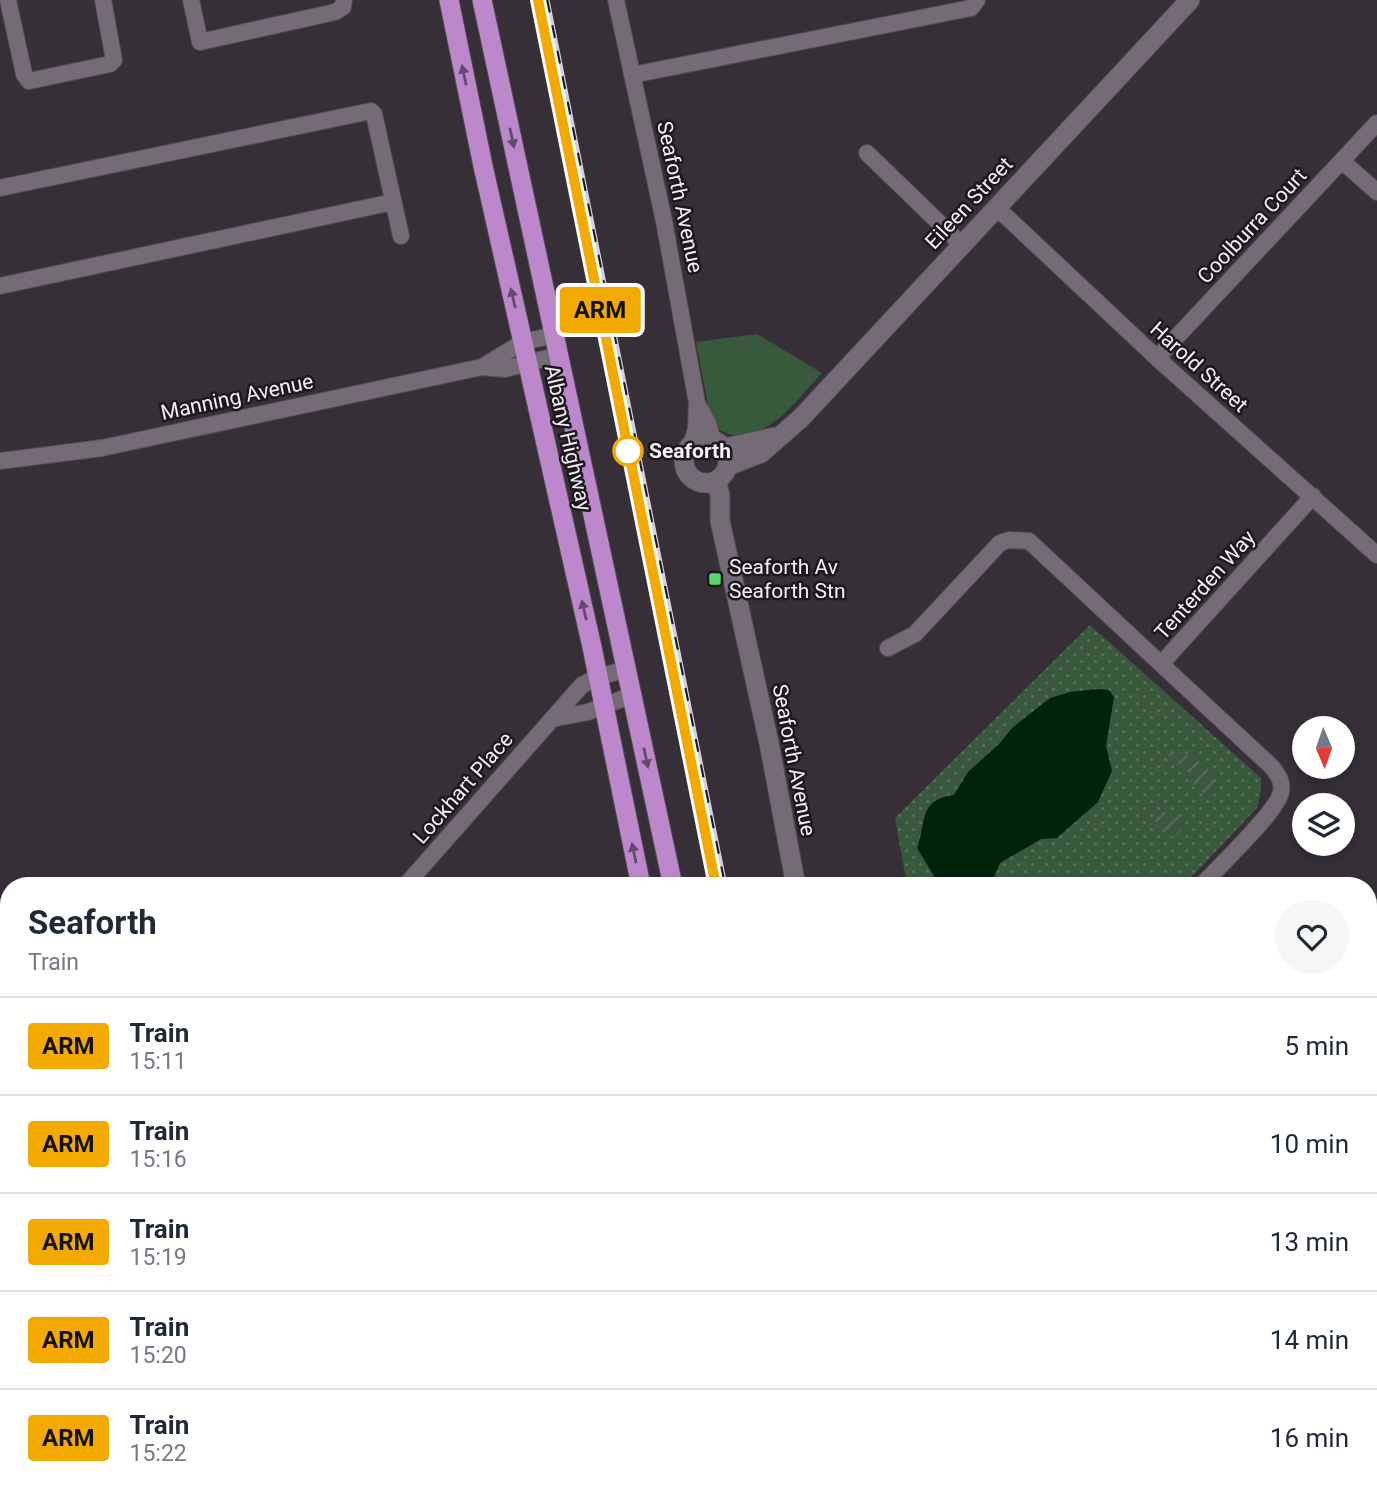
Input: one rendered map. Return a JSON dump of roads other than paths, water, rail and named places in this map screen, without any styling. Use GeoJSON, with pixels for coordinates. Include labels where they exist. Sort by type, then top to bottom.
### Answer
{"type":"FeatureCollection","features":[{"type":"Feature","properties":{"kind":"highway","name":"Albany Highway"},"geometry":{"type":"LineString","coordinates":[[449,0],[598,677],[639,877]]}},
{"type":"Feature","properties":{"kind":"highway","name":"Albany Highway"},"geometry":{"type":"LineString","coordinates":[[482,0],[671,877]]}},
{"type":"Feature","properties":{"kind":"street"},"geometry":{"type":"LineString","coordinates":[[8,0],[24,74],[29,81],[110,64],[114,60],[103,0]]}},
{"type":"Feature","properties":{"kind":"street"},"geometry":{"type":"LineString","coordinates":[[191,0],[200,42],[335,12],[343,7],[344,0]]}},
{"type":"Feature","properties":{"kind":"street","name":"Seaforth Avenue"},"geometry":{"type":"LineString","coordinates":[[616,0],[664,221],[697,403],[696,429],[691,445]]}},
{"type":"Feature","properties":{"kind":"street"},"geometry":{"type":"LineString","coordinates":[[632,75],[971,8],[977,0]]}},
{"type":"Feature","properties":{"kind":"street","name":"Eileen Street"},"geometry":{"type":"LineString","coordinates":[[722,451],[761,453],[801,418],[1189,0]]}},
{"type":"Feature","properties":{"kind":"street"},"geometry":{"type":"LineString","coordinates":[[0,188],[372,111],[401,236]]}},
{"type":"Feature","properties":{"kind":"street","name":"Coolburra Court"},"geometry":{"type":"LineString","coordinates":[[1157,358],[1377,123]]}},
{"type":"Feature","properties":{"kind":"street"},"geometry":{"type":"LineString","coordinates":[[867,153],[961,244]]}},
{"type":"Feature","properties":{"kind":"street"},"geometry":{"type":"LineString","coordinates":[[1342,160],[1377,192]]}},
{"type":"Feature","properties":{"kind":"street"},"geometry":{"type":"LineString","coordinates":[[0,286],[393,202]]}},
{"type":"Feature","properties":{"kind":"street","name":"Harold Street"},"geometry":{"type":"LineString","coordinates":[[996,207],[1157,358],[1377,555]]}},
{"type":"Feature","properties":{"kind":"street","name":"Manning Avenue"},"geometry":{"type":"LineString","coordinates":[[482,367],[523,342],[555,335]]}},
{"type":"Feature","properties":{"kind":"street","name":"Manning Avenue"},"geometry":{"type":"LineString","coordinates":[[0,461],[102,447],[482,367],[505,369],[559,355]]}},
{"type":"Feature","properties":{"kind":"street","name":"Seaforth Avenue"},"geometry":{"type":"LineString","coordinates":[[697,403],[722,451]]}},
{"type":"Feature","properties":{"kind":"street"},"geometry":{"type":"LineString","coordinates":[[704,439],[722,451],[722,477],[705,483],[694,480],[685,469],[684,463],[684,456],[691,445],[704,439]]}},
{"type":"Feature","properties":{"kind":"street","name":"Seaforth Avenue"},"geometry":{"type":"LineString","coordinates":[[694,480],[709,499],[720,521]]}},
{"type":"Feature","properties":{"kind":"street","name":"Seaforth Avenue"},"geometry":{"type":"LineString","coordinates":[[716,481],[720,495],[720,521],[769,743],[794,877]]}},
{"type":"Feature","properties":{"kind":"street","name":"Tenterden Way"},"geometry":{"type":"LineString","coordinates":[[1209,877],[1269,812],[1281,795],[1281,780],[1272,767],[1161,664],[1313,496]]}},
{"type":"Feature","properties":{"kind":"street"},"geometry":{"type":"LineString","coordinates":[[888,648],[915,634],[1000,543],[1018,539],[1029,541],[1161,664]]}},
{"type":"Feature","properties":{"kind":"street","name":"Lockhart Place"},"geometry":{"type":"LineString","coordinates":[[413,877],[582,685],[626,669]]}},
{"type":"Feature","properties":{"kind":"street"},"geometry":{"type":"LineString","coordinates":[[552,719],[588,712],[632,695]]}},
{"type":"Feature","properties":{"kind":"railway"},"geometry":{"type":"LineString","coordinates":[[546,0],[722,877]]}},
{"type":"Feature","properties":{"kind":"train","name":"ARM"},"geometry":{"type":"LineString","coordinates":[[538,0],[714,877]]}},
{"type":"Feature","properties":{"kind":"place","name":"Seaforth"},"geometry":{"type":"Point","coordinates":[628,451]}},
{"type":"Feature","properties":{"kind":"place","name":"Seaforth Av Seaforth Stn"},"geometry":{"type":"Point","coordinates":[715,579]}}]}
